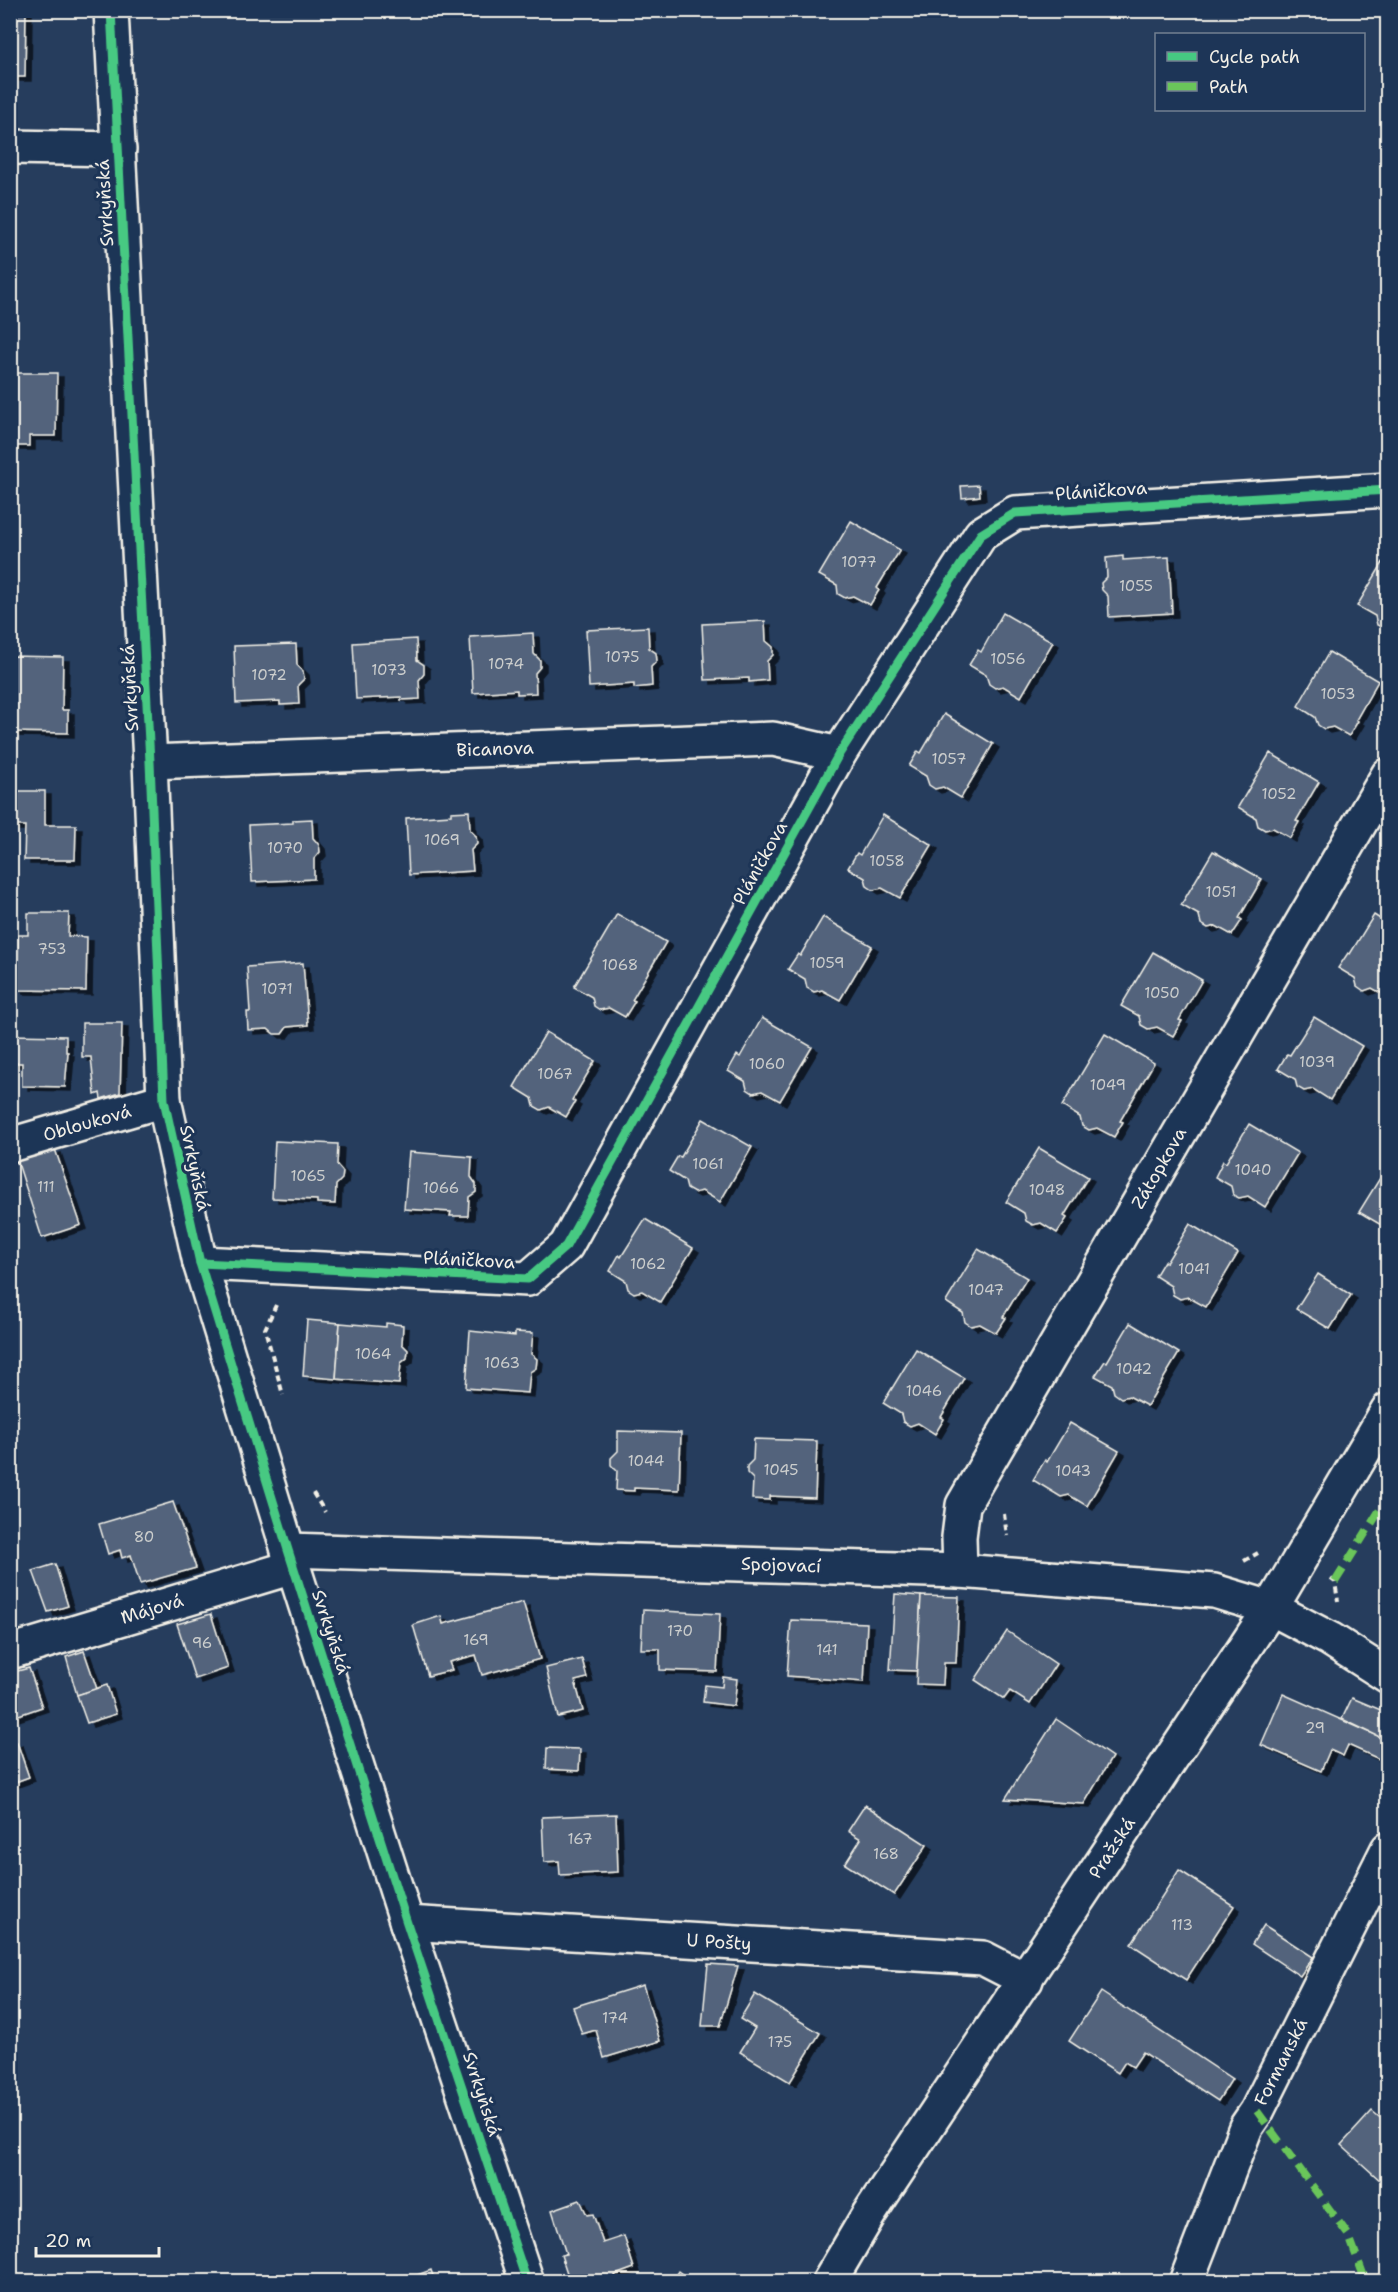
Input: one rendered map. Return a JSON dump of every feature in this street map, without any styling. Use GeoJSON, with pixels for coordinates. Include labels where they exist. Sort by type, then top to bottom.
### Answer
{"type":"FeatureCollection","features":[{"type":"Feature","properties":{"kind":"street","name":"Svrkyňská"},"geometry":{"type":"LineString","coordinates":[[111,10],[150,762],[164,1100],[200,1263],[290,1559],[407,1923],[527,2282]]}},
{"type":"Feature","properties":{"kind":"street"},"geometry":{"type":"LineString","coordinates":[[10,147],[119,149]]}},
{"type":"Feature","properties":{"kind":"street","name":"Pláničkova"},"geometry":{"type":"LineString","coordinates":[[200,1263],[528,1279],[566,1246],[839,754],[981,534],[1015,513],[1388,490]]}},
{"type":"Feature","properties":{"kind":"street","name":"Bicanova"},"geometry":{"type":"LineString","coordinates":[[150,762],[773,739],[839,754]]}},
{"type":"Feature","properties":{"kind":"street","name":"Zátopkova"},"geometry":{"type":"LineString","coordinates":[[960,1571],[959,1537],[963,1505],[1388,775]]}},
{"type":"Feature","properties":{"kind":"street","name":"Oblouková"},"geometry":{"type":"LineString","coordinates":[[10,1145],[164,1100]]}},
{"type":"Feature","properties":{"kind":"street","name":"Pražská"},"geometry":{"type":"LineString","coordinates":[[829,2282],[869,2214],[1271,1608],[1388,1410]]}},
{"type":"Feature","properties":{"kind":"street","name":"Spojovací"},"geometry":{"type":"LineString","coordinates":[[290,1559],[960,1571],[1214,1591],[1271,1608],[1330,1639],[1388,1676]]}},
{"type":"Feature","properties":{"kind":"street","name":"Májová"},"geometry":{"type":"LineString","coordinates":[[10,1652],[290,1559]]}},
{"type":"Feature","properties":{"kind":"street","name":"Formanská"},"geometry":{"type":"LineString","coordinates":[[1186,2282],[1246,2127],[1257,2111],[1388,1849]]}},
{"type":"Feature","properties":{"kind":"street","name":"U Pošty"},"geometry":{"type":"LineString","coordinates":[[407,1923],[983,1958],[1026,1980]]}},
{"type":"Feature","properties":{"kind":"path"},"geometry":{"type":"LineString","coordinates":[[265,1329],[284,1396]]}},
{"type":"Feature","properties":{"kind":"path"},"geometry":{"type":"LineString","coordinates":[[308,1486],[330,1520]]}},
{"type":"Feature","properties":{"kind":"path"},"geometry":{"type":"LineString","coordinates":[[1002,1505],[1007,1538]]}},
{"type":"Feature","properties":{"kind":"path"},"geometry":{"type":"LineString","coordinates":[[1241,1562],[1273,1546],[1335,1582],[1339,1605]]}},
{"type":"Feature","properties":{"kind":"building"},"geometry":{"type":"Polygon","coordinates":[[[10,10],[26,10],[25,77],[10,77],[10,10]]]}},
{"type":"Feature","properties":{"kind":"building"},"geometry":{"type":"Polygon","coordinates":[[[10,373],[57,373],[56,436],[29,436],[29,446],[10,446],[10,373]]]}},
{"type":"Feature","properties":{"kind":"building"},"geometry":{"type":"Polygon","coordinates":[[[979,485],[980,496],[962,498],[961,486],[979,485]]]}},
{"type":"Feature","properties":{"kind":"building"},"geometry":{"type":"Polygon","coordinates":[[[851,521],[900,550],[877,588],[879,590],[870,605],[853,596],[845,598],[838,594],[837,585],[819,575],[851,521]]]}},
{"type":"Feature","properties":{"kind":"building"},"geometry":{"type":"Polygon","coordinates":[[[1388,554],[1388,628],[1384,628],[1377,625],[1375,616],[1357,606],[1388,554]]]}},
{"type":"Feature","properties":{"kind":"building"},"geometry":{"type":"Polygon","coordinates":[[[1123,556],[1123,560],[1169,557],[1172,613],[1109,617],[1108,596],[1102,590],[1101,583],[1107,577],[1106,558],[1123,556]]]}},
{"type":"Feature","properties":{"kind":"building"},"geometry":{"type":"Polygon","coordinates":[[[1003,613],[1053,642],[1021,697],[1003,686],[995,688],[989,684],[986,675],[969,665],[978,650],[981,652],[1003,613]]]}},
{"type":"Feature","properties":{"kind":"building"},"geometry":{"type":"Polygon","coordinates":[[[765,621],[766,641],[773,647],[773,655],[767,661],[768,680],[749,682],[749,678],[705,680],[702,624],[765,621]]]}},
{"type":"Feature","properties":{"kind":"building"},"geometry":{"type":"Polygon","coordinates":[[[648,627],[649,648],[656,653],[657,661],[651,667],[652,686],[634,688],[634,684],[589,687],[586,630],[648,627]]]}},
{"type":"Feature","properties":{"kind":"building"},"geometry":{"type":"Polygon","coordinates":[[[533,633],[534,654],[540,660],[540,667],[535,673],[536,693],[517,694],[517,690],[473,693],[470,637],[533,633]]]}},
{"type":"Feature","properties":{"kind":"building"},"geometry":{"type":"Polygon","coordinates":[[[416,639],[417,660],[424,665],[424,674],[419,680],[420,699],[401,700],[401,697],[356,699],[353,643],[416,639]]]}},
{"type":"Feature","properties":{"kind":"building"},"geometry":{"type":"Polygon","coordinates":[[[296,644],[297,665],[303,671],[304,679],[298,685],[299,704],[280,705],[280,701],[236,703],[234,646],[296,644]]]}},
{"type":"Feature","properties":{"kind":"building"},"geometry":{"type":"Polygon","coordinates":[[[1329,652],[1378,681],[1349,736],[1333,727],[1324,729],[1318,725],[1315,717],[1298,706],[1329,652]]]}},
{"type":"Feature","properties":{"kind":"building"},"geometry":{"type":"Polygon","coordinates":[[[10,656],[63,657],[62,710],[68,710],[68,733],[10,732],[10,656]]]}},
{"type":"Feature","properties":{"kind":"building"},"geometry":{"type":"Polygon","coordinates":[[[944,714],[993,744],[961,798],[943,787],[935,789],[929,785],[926,776],[909,766],[918,751],[921,753],[944,714]]]}},
{"type":"Feature","properties":{"kind":"building"},"geometry":{"type":"Polygon","coordinates":[[[1270,753],[1319,782],[1296,821],[1299,822],[1290,838],[1273,828],[1265,830],[1258,826],[1256,818],[1238,807],[1270,753]]]}},
{"type":"Feature","properties":{"kind":"building"},"geometry":{"type":"Polygon","coordinates":[[[10,791],[45,791],[45,825],[76,825],[75,860],[24,860],[25,826],[10,826],[10,791]]]}},
{"type":"Feature","properties":{"kind":"building"},"geometry":{"type":"Polygon","coordinates":[[[469,811],[470,830],[476,836],[477,844],[471,850],[473,871],[409,875],[406,818],[451,815],[451,812],[469,811]]]}},
{"type":"Feature","properties":{"kind":"building"},"geometry":{"type":"Polygon","coordinates":[[[883,815],[932,845],[900,898],[882,888],[873,890],[867,886],[865,878],[848,868],[857,853],[860,855],[883,815]]]}},
{"type":"Feature","properties":{"kind":"building"},"geometry":{"type":"Polygon","coordinates":[[[312,819],[313,838],[319,845],[320,852],[314,859],[314,879],[252,882],[249,825],[293,823],[293,820],[312,819]]]}},
{"type":"Feature","properties":{"kind":"building"},"geometry":{"type":"Polygon","coordinates":[[[1213,851],[1262,879],[1239,918],[1242,920],[1232,935],[1216,926],[1208,928],[1201,924],[1199,915],[1181,905],[1213,851]]]}},
{"type":"Feature","properties":{"kind":"building"},"geometry":{"type":"Polygon","coordinates":[[[28,913],[69,913],[68,936],[87,937],[86,991],[17,990],[18,935],[28,935],[28,913]]]}},
{"type":"Feature","properties":{"kind":"building"},"geometry":{"type":"Polygon","coordinates":[[[617,914],[666,942],[632,1000],[635,1001],[625,1017],[609,1008],[600,1010],[594,1006],[592,997],[574,987],[617,914]]]}},
{"type":"Feature","properties":{"kind":"building"},"geometry":{"type":"Polygon","coordinates":[[[1374,915],[1388,924],[1388,997],[1372,988],[1364,991],[1357,986],[1355,978],[1338,968],[1348,953],[1350,954],[1374,915]]]}},
{"type":"Feature","properties":{"kind":"building"},"geometry":{"type":"Polygon","coordinates":[[[823,917],[872,946],[840,1000],[822,990],[814,992],[807,988],[805,979],[788,969],[798,954],[800,956],[823,917]]]}},
{"type":"Feature","properties":{"kind":"building"},"geometry":{"type":"Polygon","coordinates":[[[1153,952],[1202,980],[1179,1020],[1182,1021],[1173,1036],[1157,1027],[1148,1029],[1141,1025],[1139,1016],[1121,1006],[1153,952]]]}},
{"type":"Feature","properties":{"kind":"building"},"geometry":{"type":"Polygon","coordinates":[[[303,963],[308,1025],[287,1027],[282,1034],[274,1034],[268,1029],[248,1030],[247,1012],[250,1012],[247,967],[303,963]]]}},
{"type":"Feature","properties":{"kind":"building"},"geometry":{"type":"Polygon","coordinates":[[[1314,1017],[1362,1046],[1330,1100],[1313,1089],[1304,1091],[1297,1087],[1295,1079],[1278,1069],[1287,1054],[1290,1055],[1314,1017]]]}},
{"type":"Feature","properties":{"kind":"building"},"geometry":{"type":"Polygon","coordinates":[[[762,1018],[812,1047],[780,1101],[762,1091],[753,1093],[747,1089],[745,1081],[728,1071],[737,1055],[740,1057],[762,1018]]]}},
{"type":"Feature","properties":{"kind":"building"},"geometry":{"type":"Polygon","coordinates":[[[82,1023],[122,1023],[120,1093],[101,1099],[100,1093],[95,1095],[91,1057],[82,1057],[82,1023]]]}},
{"type":"Feature","properties":{"kind":"building"},"geometry":{"type":"Polygon","coordinates":[[[546,1032],[595,1061],[572,1100],[575,1102],[566,1117],[549,1107],[541,1110],[534,1106],[532,1098],[514,1087],[546,1032]]]}},
{"type":"Feature","properties":{"kind":"building"},"geometry":{"type":"Polygon","coordinates":[[[1105,1034],[1154,1063],[1120,1121],[1123,1122],[1114,1137],[1097,1128],[1089,1130],[1082,1126],[1080,1117],[1062,1106],[1105,1034]]]}},
{"type":"Feature","properties":{"kind":"building"},"geometry":{"type":"Polygon","coordinates":[[[10,1035],[66,1036],[66,1052],[68,1052],[65,1087],[22,1086],[22,1063],[10,1063],[10,1035]]]}},
{"type":"Feature","properties":{"kind":"building"},"geometry":{"type":"Polygon","coordinates":[[[703,1119],[752,1147],[720,1202],[702,1191],[694,1193],[687,1189],[685,1181],[669,1171],[678,1156],[681,1157],[703,1119]]]}},
{"type":"Feature","properties":{"kind":"building"},"geometry":{"type":"Polygon","coordinates":[[[1249,1124],[1298,1153],[1265,1207],[1248,1196],[1239,1198],[1233,1195],[1231,1186],[1215,1177],[1223,1161],[1226,1163],[1249,1124]]]}},
{"type":"Feature","properties":{"kind":"building"},"geometry":{"type":"Polygon","coordinates":[[[275,1141],[338,1144],[337,1165],[343,1172],[342,1179],[336,1185],[335,1204],[317,1203],[317,1200],[272,1198],[275,1141]]]}},
{"type":"Feature","properties":{"kind":"building"},"geometry":{"type":"Polygon","coordinates":[[[1039,1148],[1088,1177],[1064,1216],[1067,1218],[1057,1233],[1041,1223],[1033,1225],[1026,1221],[1024,1213],[1006,1202],[1039,1148]]]}},
{"type":"Feature","properties":{"kind":"building"},"geometry":{"type":"Polygon","coordinates":[[[55,1149],[81,1225],[42,1238],[17,1160],[55,1149]]]}},
{"type":"Feature","properties":{"kind":"building"},"geometry":{"type":"Polygon","coordinates":[[[409,1152],[472,1157],[471,1177],[476,1184],[476,1192],[469,1197],[468,1216],[450,1216],[451,1212],[404,1209],[409,1152]]]}},
{"type":"Feature","properties":{"kind":"building"},"geometry":{"type":"Polygon","coordinates":[[[1380,1178],[1388,1183],[1388,1229],[1359,1212],[1380,1178]]]}},
{"type":"Feature","properties":{"kind":"building"},"geometry":{"type":"Polygon","coordinates":[[[645,1219],[693,1248],[660,1302],[642,1291],[634,1293],[628,1289],[626,1281],[610,1271],[645,1219]]]}},
{"type":"Feature","properties":{"kind":"building"},"geometry":{"type":"Polygon","coordinates":[[[1190,1224],[1238,1253],[1206,1307],[1188,1297],[1180,1299],[1173,1295],[1171,1286],[1155,1276],[1164,1261],[1166,1263],[1190,1224]]]}},
{"type":"Feature","properties":{"kind":"building"},"geometry":{"type":"Polygon","coordinates":[[[978,1249],[1027,1278],[996,1333],[980,1324],[971,1326],[965,1322],[963,1313],[946,1302],[978,1249]]]}},
{"type":"Feature","properties":{"kind":"building"},"geometry":{"type":"Polygon","coordinates":[[[1318,1274],[1351,1295],[1330,1329],[1296,1309],[1318,1274]]]}},
{"type":"Feature","properties":{"kind":"building"},"geometry":{"type":"Polygon","coordinates":[[[307,1320],[340,1323],[336,1379],[303,1376],[307,1320]]]}},
{"type":"Feature","properties":{"kind":"building"},"geometry":{"type":"Polygon","coordinates":[[[340,1323],[386,1327],[386,1323],[403,1325],[402,1344],[408,1350],[407,1358],[401,1363],[399,1384],[336,1379],[340,1323]]]}},
{"type":"Feature","properties":{"kind":"building"},"geometry":{"type":"Polygon","coordinates":[[[1130,1323],[1179,1353],[1147,1406],[1129,1396],[1121,1398],[1114,1393],[1112,1385],[1095,1376],[1105,1361],[1107,1362],[1130,1323]]]}},
{"type":"Feature","properties":{"kind":"building"},"geometry":{"type":"Polygon","coordinates":[[[470,1331],[515,1336],[515,1332],[533,1333],[531,1354],[537,1359],[536,1368],[530,1372],[528,1393],[466,1388],[470,1331]]]}},
{"type":"Feature","properties":{"kind":"building"},"geometry":{"type":"Polygon","coordinates":[[[916,1349],[964,1378],[941,1417],[944,1419],[935,1434],[918,1423],[910,1426],[903,1422],[901,1414],[883,1403],[916,1349]]]}},
{"type":"Feature","properties":{"kind":"building"},"geometry":{"type":"Polygon","coordinates":[[[1070,1423],[1119,1451],[1087,1506],[1069,1495],[1061,1497],[1033,1480],[1045,1460],[1047,1462],[1070,1423]]]}},
{"type":"Feature","properties":{"kind":"building"},"geometry":{"type":"Polygon","coordinates":[[[618,1431],[681,1433],[679,1490],[634,1488],[634,1491],[616,1490],[617,1471],[611,1465],[611,1458],[618,1451],[618,1431]]]}},
{"type":"Feature","properties":{"kind":"building"},"geometry":{"type":"Polygon","coordinates":[[[754,1439],[817,1441],[815,1498],[770,1496],[770,1500],[752,1499],[753,1479],[747,1473],[747,1466],[753,1460],[754,1439]]]}},
{"type":"Feature","properties":{"kind":"building"},"geometry":{"type":"Polygon","coordinates":[[[173,1502],[196,1568],[140,1584],[131,1555],[122,1558],[120,1550],[108,1554],[99,1524],[173,1502]]]}},
{"type":"Feature","properties":{"kind":"building"},"geometry":{"type":"Polygon","coordinates":[[[55,1564],[68,1606],[48,1612],[33,1571],[55,1564]]]}},
{"type":"Feature","properties":{"kind":"building"},"geometry":{"type":"Polygon","coordinates":[[[895,1594],[921,1596],[917,1671],[890,1670],[895,1594]]]}},
{"type":"Feature","properties":{"kind":"building"},"geometry":{"type":"Polygon","coordinates":[[[921,1596],[959,1597],[956,1663],[944,1663],[943,1685],[916,1684],[921,1596]]]}},
{"type":"Feature","properties":{"kind":"building"},"geometry":{"type":"Polygon","coordinates":[[[523,1602],[540,1659],[482,1675],[476,1655],[449,1662],[452,1670],[428,1676],[413,1625],[441,1616],[443,1624],[523,1602]]]}},
{"type":"Feature","properties":{"kind":"building"},"geometry":{"type":"Polygon","coordinates":[[[643,1610],[720,1614],[717,1672],[660,1670],[660,1649],[641,1649],[643,1610]]]}},
{"type":"Feature","properties":{"kind":"building"},"geometry":{"type":"Polygon","coordinates":[[[211,1614],[228,1668],[195,1679],[177,1624],[211,1614]]]}},
{"type":"Feature","properties":{"kind":"building"},"geometry":{"type":"Polygon","coordinates":[[[791,1620],[867,1623],[864,1682],[787,1676],[791,1620]]]}},
{"type":"Feature","properties":{"kind":"building"},"geometry":{"type":"Polygon","coordinates":[[[1007,1631],[1056,1664],[1030,1704],[1010,1691],[1004,1699],[975,1680],[1007,1631]]]}},
{"type":"Feature","properties":{"kind":"building"},"geometry":{"type":"Polygon","coordinates":[[[84,1651],[97,1689],[77,1695],[66,1657],[84,1651]]]}},
{"type":"Feature","properties":{"kind":"building"},"geometry":{"type":"Polygon","coordinates":[[[582,1659],[587,1678],[575,1681],[583,1711],[558,1717],[546,1668],[582,1659]]]}},
{"type":"Feature","properties":{"kind":"building"},"geometry":{"type":"Polygon","coordinates":[[[29,1668],[42,1707],[10,1718],[10,1673],[29,1668]]]}},
{"type":"Feature","properties":{"kind":"building"},"geometry":{"type":"Polygon","coordinates":[[[723,1677],[737,1679],[734,1706],[703,1702],[705,1685],[722,1687],[723,1677]]]}},
{"type":"Feature","properties":{"kind":"building"},"geometry":{"type":"Polygon","coordinates":[[[107,1685],[116,1714],[87,1723],[77,1695],[107,1685]]]}},
{"type":"Feature","properties":{"kind":"building"},"geometry":{"type":"Polygon","coordinates":[[[1283,1694],[1378,1736],[1388,1747],[1388,1763],[1348,1745],[1343,1756],[1330,1750],[1321,1771],[1261,1745],[1283,1694]]]}},
{"type":"Feature","properties":{"kind":"building"},"geometry":{"type":"Polygon","coordinates":[[[1352,1698],[1388,1713],[1388,1747],[1378,1736],[1342,1719],[1352,1698]]]}},
{"type":"Feature","properties":{"kind":"building"},"geometry":{"type":"Polygon","coordinates":[[[1056,1719],[1112,1757],[1084,1804],[1005,1799],[1056,1719]]]}},
{"type":"Feature","properties":{"kind":"building"},"geometry":{"type":"Polygon","coordinates":[[[17,1742],[29,1777],[10,1784],[10,1744],[17,1742]]]}},
{"type":"Feature","properties":{"kind":"building"},"geometry":{"type":"Polygon","coordinates":[[[547,1748],[580,1749],[579,1771],[546,1769],[547,1748]]]}},
{"type":"Feature","properties":{"kind":"building"},"geometry":{"type":"Polygon","coordinates":[[[865,1805],[927,1845],[894,1895],[845,1864],[861,1839],[848,1831],[865,1805]]]}},
{"type":"Feature","properties":{"kind":"building"},"geometry":{"type":"Polygon","coordinates":[[[616,1814],[618,1872],[560,1875],[559,1861],[544,1862],[542,1817],[616,1814]]]}},
{"type":"Feature","properties":{"kind":"building"},"geometry":{"type":"Polygon","coordinates":[[[1179,1870],[1234,1906],[1186,1980],[1131,1944],[1179,1870]]]}},
{"type":"Feature","properties":{"kind":"building"},"geometry":{"type":"Polygon","coordinates":[[[1264,1925],[1313,1957],[1300,1976],[1252,1944],[1264,1925]]]}},
{"type":"Feature","properties":{"kind":"building"},"geometry":{"type":"Polygon","coordinates":[[[708,1964],[738,1966],[720,2026],[702,2026],[708,1964]]]}},
{"type":"Feature","properties":{"kind":"building"},"geometry":{"type":"Polygon","coordinates":[[[643,1985],[660,2041],[604,2058],[596,2030],[582,2034],[573,2007],[643,1985]]]}},
{"type":"Feature","properties":{"kind":"building"},"geometry":{"type":"Polygon","coordinates":[[[1101,1992],[1232,2079],[1218,2101],[1143,2052],[1133,2067],[1125,2062],[1118,2073],[1069,2041],[1101,1992]]]}},
{"type":"Feature","properties":{"kind":"building"},"geometry":{"type":"Polygon","coordinates":[[[755,1994],[820,2033],[790,2082],[740,2052],[755,2028],[740,2019],[755,1994]]]}},
{"type":"Feature","properties":{"kind":"building"},"geometry":{"type":"Polygon","coordinates":[[[1372,2111],[1384,2121],[1388,2117],[1388,2176],[1382,2182],[1341,2145],[1372,2111]]]}},
{"type":"Feature","properties":{"kind":"building"},"geometry":{"type":"Polygon","coordinates":[[[580,2200],[587,2215],[593,2214],[603,2243],[624,2236],[634,2268],[615,2275],[617,2282],[570,2282],[561,2255],[566,2254],[552,2210],[580,2200]]]}},
{"type":"Feature","properties":{"kind":"building"},"geometry":{"type":"Polygon","coordinates":[[[431,2270],[435,2282],[398,2282],[431,2270]]]}},
{"type":"Feature","properties":{"kind":"building"},"geometry":{"type":"Polygon","coordinates":[[[679,2271],[694,2282],[672,2282],[679,2271]]]}},
{"type":"Feature","properties":{"kind":"marked path"},"geometry":{"type":"LineString","coordinates":[[1335,1582],[1388,1497]]}},
{"type":"Feature","properties":{"kind":"marked path"},"geometry":{"type":"LineString","coordinates":[[1257,2111],[1349,2236],[1366,2282]]}},
{"type":"Feature","properties":{"kind":"cycle path"},"geometry":{"type":"LineString","coordinates":[[111,10],[150,762],[164,1100],[200,1263],[288,1550],[407,1923],[527,2282]]}},
{"type":"Feature","properties":{"kind":"cycle path"},"geometry":{"type":"LineString","coordinates":[[200,1263],[528,1279],[566,1246],[839,754],[981,534],[1015,513],[1388,490]]}}]}
